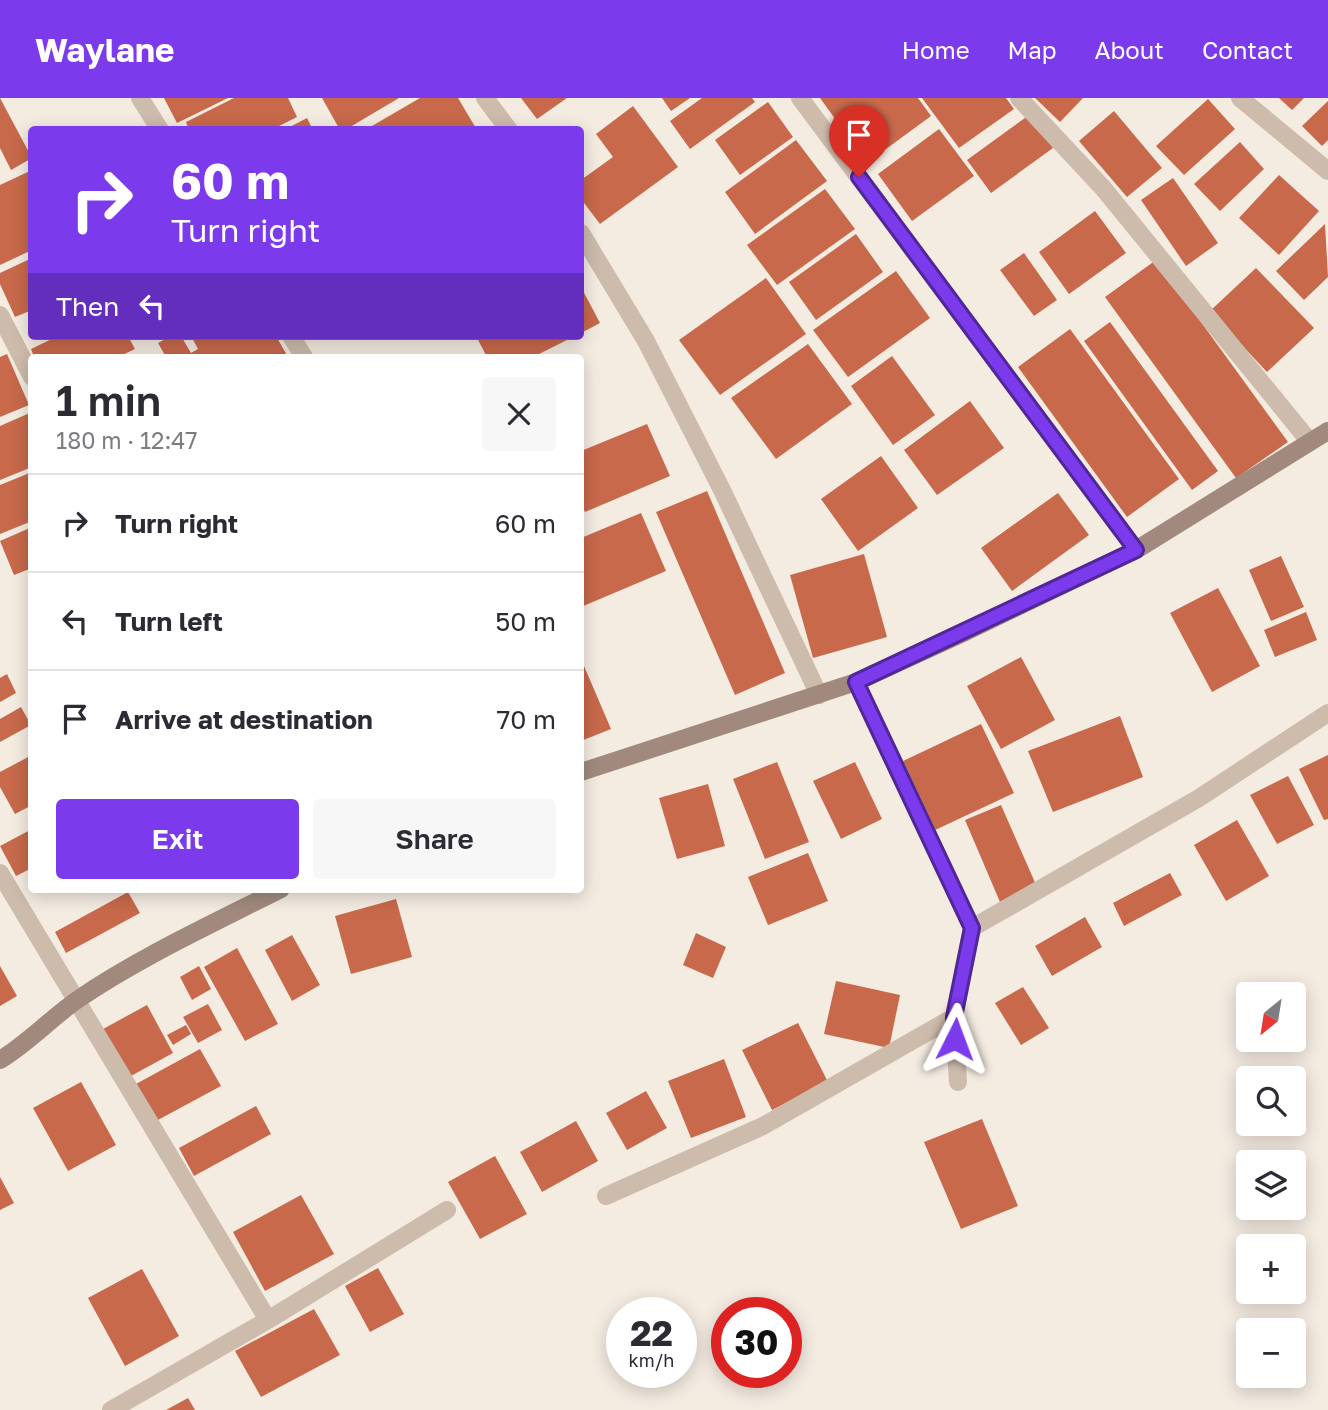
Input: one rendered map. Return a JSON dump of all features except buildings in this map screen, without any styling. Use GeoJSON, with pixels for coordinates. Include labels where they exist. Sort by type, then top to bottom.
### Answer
{"type":"FeatureCollection","features":[{"type":"Feature","properties":{"kind":"street"},"geometry":{"type":"LineString","coordinates":[[140,98],[158,126]]}},
{"type":"Feature","properties":{"kind":"street"},"geometry":{"type":"LineString","coordinates":[[485,98],[506,126]]}},
{"type":"Feature","properties":{"kind":"street"},"geometry":{"type":"LineString","coordinates":[[800,98],[1136,550]]}},
{"type":"Feature","properties":{"kind":"street"},"geometry":{"type":"LineString","coordinates":[[1019,98],[1104,188],[1310,442]]}},
{"type":"Feature","properties":{"kind":"street"},"geometry":{"type":"LineString","coordinates":[[1240,98],[1328,171]]}},
{"type":"Feature","properties":{"kind":"street"},"geometry":{"type":"LineString","coordinates":[[584,238],[646,341],[722,490],[819,695]]}},
{"type":"Feature","properties":{"kind":"street"},"geometry":{"type":"LineString","coordinates":[[0,315],[28,369]]}},
{"type":"Feature","properties":{"kind":"street"},"geometry":{"type":"LineString","coordinates":[[584,771],[856,682],[1136,550],[1328,430]]}},
{"type":"Feature","properties":{"kind":"street"},"geometry":{"type":"LineString","coordinates":[[856,682],[972,928],[954,1017],[958,1082]]}},
{"type":"Feature","properties":{"kind":"street"},"geometry":{"type":"LineString","coordinates":[[972,928],[1199,798],[1328,713]]}},
{"type":"Feature","properties":{"kind":"street"},"geometry":{"type":"LineString","coordinates":[[0,873],[268,1320]]}},
{"type":"Feature","properties":{"kind":"street"},"geometry":{"type":"LineString","coordinates":[[0,1060],[44,1029],[76,1001],[190,936],[273,893]]}},
{"type":"Feature","properties":{"kind":"street"},"geometry":{"type":"LineString","coordinates":[[606,1196],[763,1126],[954,1017]]}},
{"type":"Feature","properties":{"kind":"street"},"geometry":{"type":"LineString","coordinates":[[111,1410],[268,1320],[447,1210]]}},
{"type":"Feature","properties":{"kind":"route"},"geometry":{"type":"LineString","coordinates":[[859,177],[1136,550],[856,682],[972,928],[954,1017],[955,1039]]}}]}
